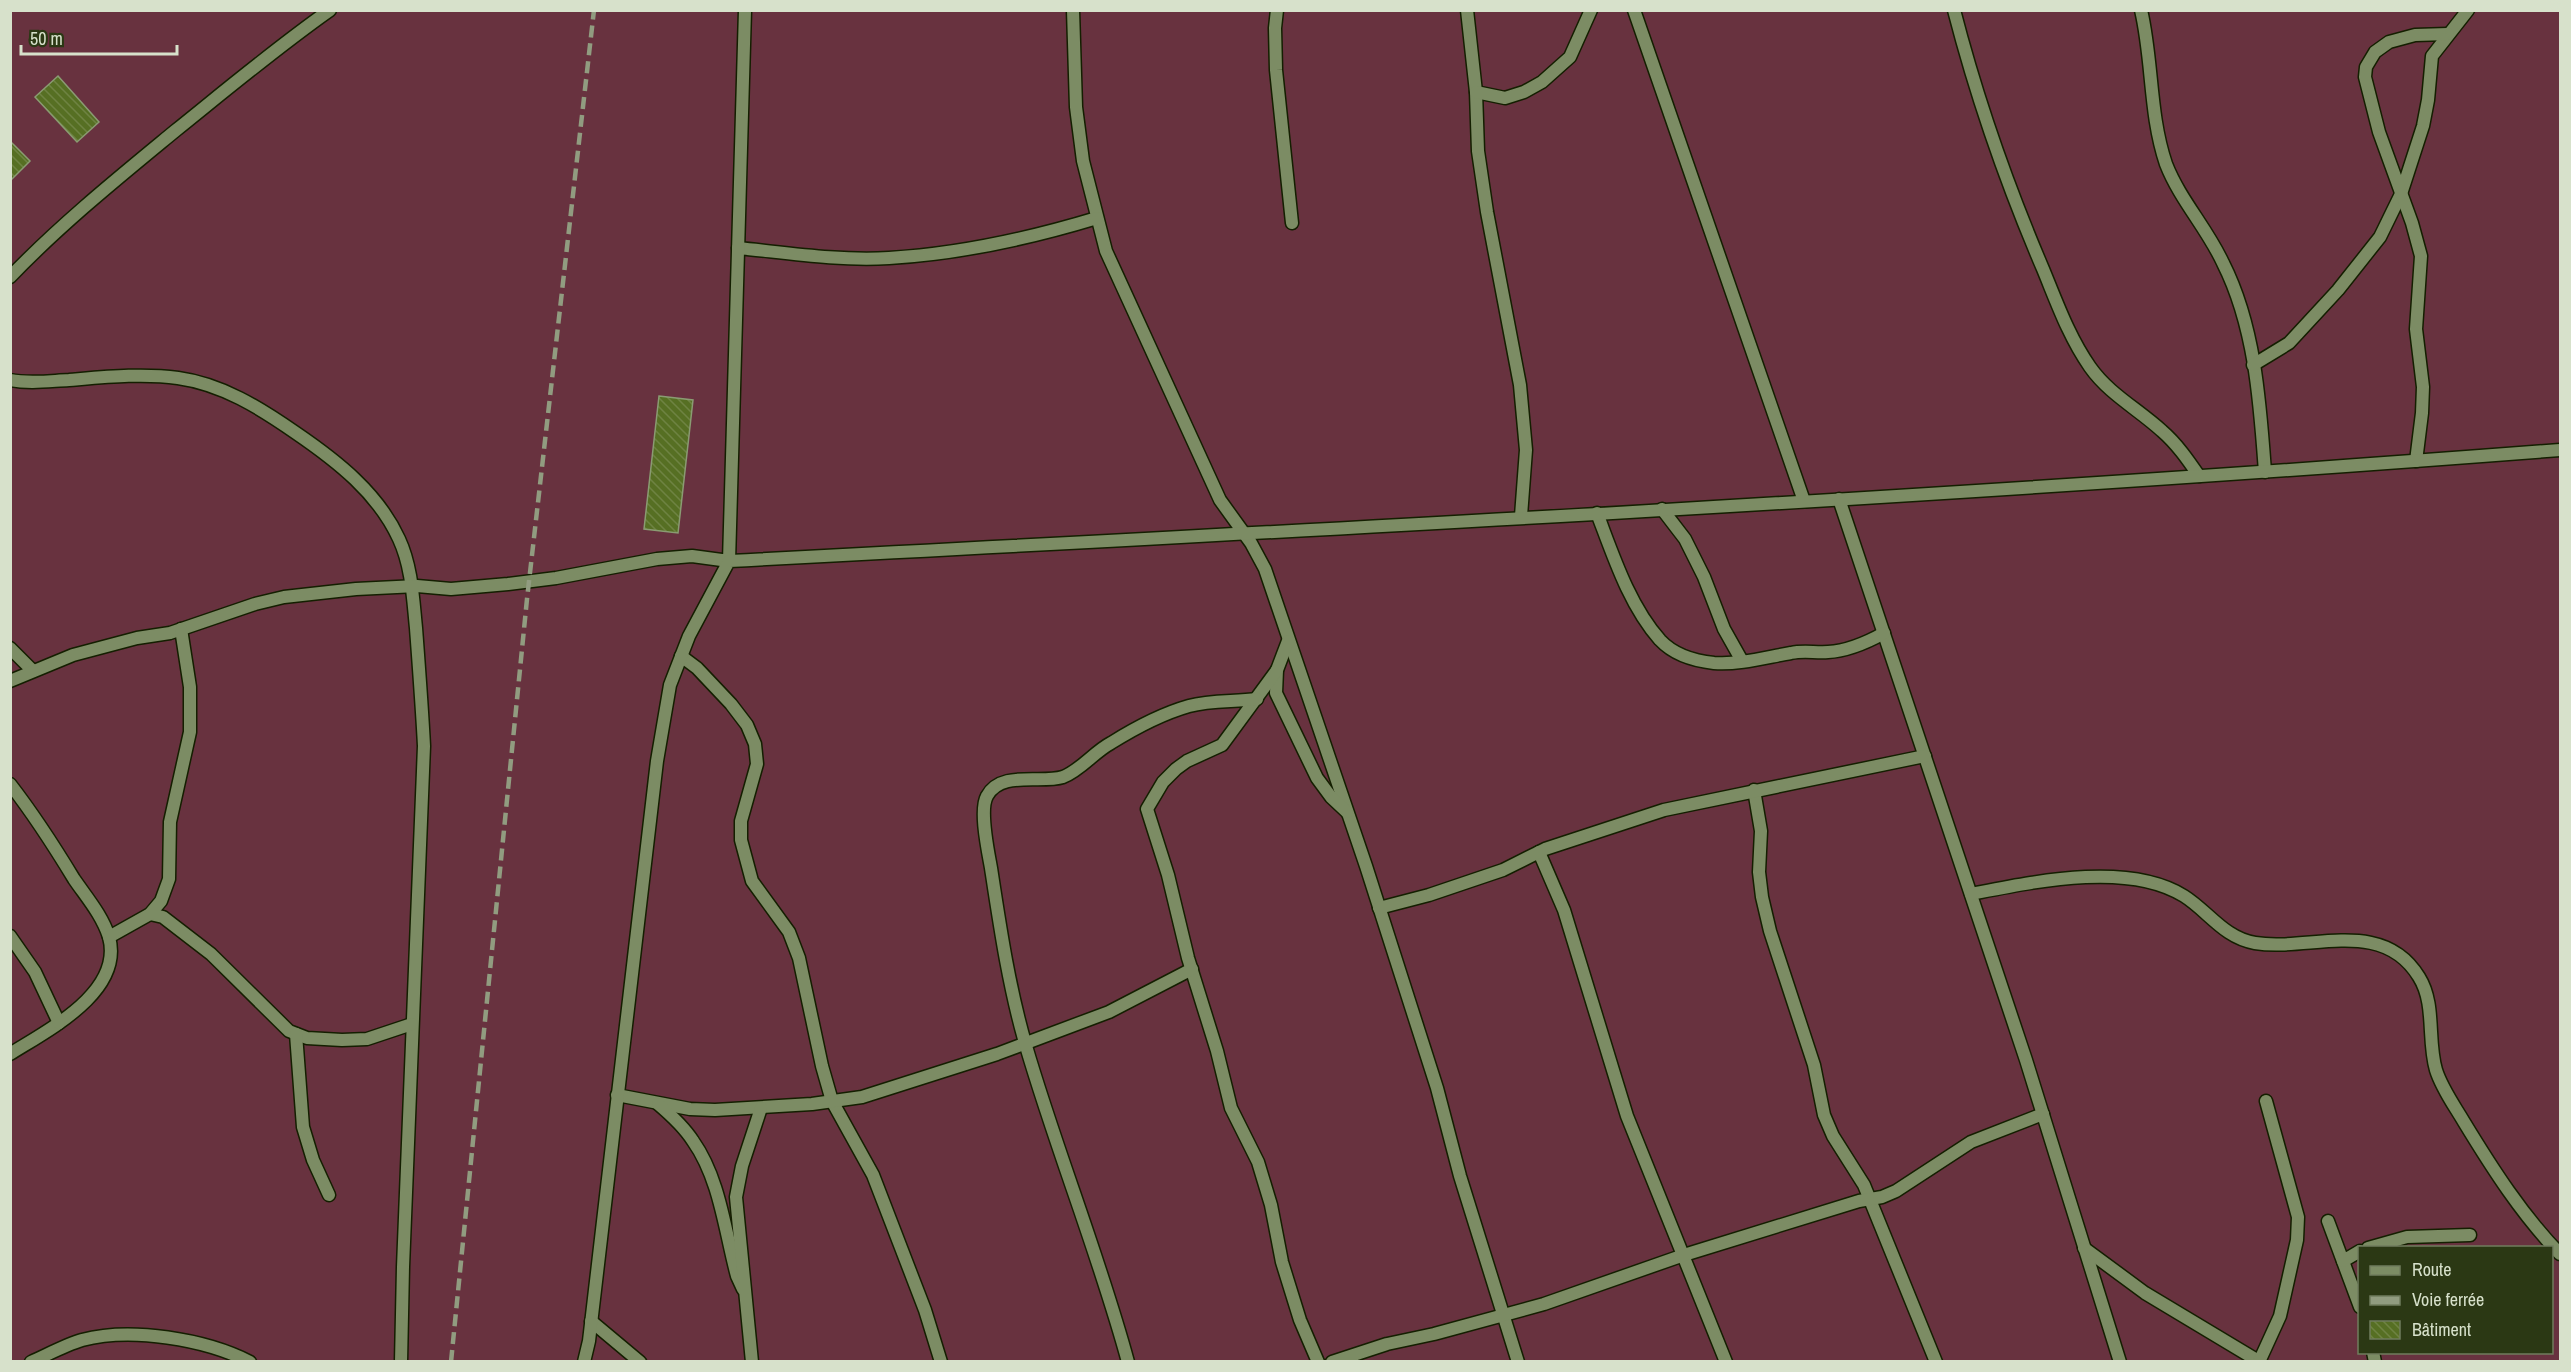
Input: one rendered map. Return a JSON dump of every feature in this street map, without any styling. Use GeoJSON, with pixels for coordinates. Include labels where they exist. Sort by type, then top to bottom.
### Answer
{"type":"FeatureCollection","features":[{"type":"Feature","properties":{"kind":"street"},"geometry":{"type":"LineString","coordinates":[[10,277],[64,225],[155,147],[292,37],[330,10]]}},
{"type":"Feature","properties":{"kind":"street"},"geometry":{"type":"LineString","coordinates":[[584,1362],[591,1321],[657,761],[670,685],[688,636],[729,561],[746,10]]}},
{"type":"Feature","properties":{"kind":"street"},"geometry":{"type":"LineString","coordinates":[[1073,10],[1076,107],[1083,162],[1106,251],[1220,500],[1265,569],[1437,1088],[1460,1176],[1518,1362]]}},
{"type":"Feature","properties":{"kind":"street"},"geometry":{"type":"LineString","coordinates":[[1277,10],[1276,70],[1292,223]]}},
{"type":"Feature","properties":{"kind":"street"},"geometry":{"type":"LineString","coordinates":[[1467,10],[1476,92],[1478,151],[1487,212],[1520,385],[1526,450],[1521,516]]}},
{"type":"Feature","properties":{"kind":"street"},"geometry":{"type":"LineString","coordinates":[[1476,92],[1505,98],[1524,93],[1542,82],[1570,57],[1592,10]]}},
{"type":"Feature","properties":{"kind":"street"},"geometry":{"type":"LineString","coordinates":[[1634,10],[1804,501]]}},
{"type":"Feature","properties":{"kind":"street"},"geometry":{"type":"LineString","coordinates":[[1954,10],[1988,126],[2011,193],[2070,333],[2091,368],[2109,388],[2167,436],[2199,477]]}},
{"type":"Feature","properties":{"kind":"street"},"geometry":{"type":"LineString","coordinates":[[2141,10],[2146,34],[2157,131],[2166,163],[2175,186],[2223,261],[2243,316],[2253,364],[2265,472]]}},
{"type":"Feature","properties":{"kind":"street"},"geometry":{"type":"LineString","coordinates":[[2253,364],[2289,344],[2323,308],[2380,237],[2401,194],[2423,126],[2432,56],[2468,10]]}},
{"type":"Feature","properties":{"kind":"street"},"geometry":{"type":"LineString","coordinates":[[2416,461],[2423,387],[2416,329],[2421,256],[2379,132],[2364,77],[2366,67],[2375,52],[2389,42],[2415,35],[2448,34]]}},
{"type":"Feature","properties":{"kind":"street"},"geometry":{"type":"LineString","coordinates":[[738,248],[816,256],[889,258],[991,244],[1097,218]]}},
{"type":"Feature","properties":{"kind":"street"},"geometry":{"type":"LineString","coordinates":[[10,380],[40,383],[138,376],[177,377],[208,384],[242,398],[277,419],[329,456],[370,495],[400,540],[412,586],[422,685],[424,746],[401,1362]]}},
{"type":"Feature","properties":{"kind":"street"},"geometry":{"type":"LineString","coordinates":[[10,681],[73,655],[182,629],[255,604],[284,597],[356,589],[412,586],[451,589],[546,579],[692,556],[729,561],[1242,534],[2199,477],[2560,450]]}},
{"type":"Feature","properties":{"kind":"street"},"geometry":{"type":"LineString","coordinates":[[1839,499],[2043,1114],[2120,1362]]}},
{"type":"Feature","properties":{"kind":"street"},"geometry":{"type":"LineString","coordinates":[[1662,509],[1685,539],[1704,577],[1724,629],[1742,661]]}},
{"type":"Feature","properties":{"kind":"street"},"geometry":{"type":"LineString","coordinates":[[1597,513],[1629,591],[1661,640],[1675,651],[1694,660],[1716,663],[1803,651],[1827,652],[1846,649],[1884,633]]}},
{"type":"Feature","properties":{"kind":"street"},"geometry":{"type":"LineString","coordinates":[[108,937],[150,914],[161,901],[169,879],[171,822],[190,732],[190,687],[182,629]]}},
{"type":"Feature","properties":{"kind":"street"},"geometry":{"type":"LineString","coordinates":[[1288,641],[1277,670],[1222,745],[1187,761],[1163,782],[1147,809],[1168,874],[1231,1108],[1258,1162],[1271,1205],[1282,1262],[1300,1320],[1318,1362]]}},
{"type":"Feature","properties":{"kind":"street"},"geometry":{"type":"LineString","coordinates":[[10,648],[33,670]]}},
{"type":"Feature","properties":{"kind":"street"},"geometry":{"type":"LineString","coordinates":[[681,656],[697,668],[731,705],[747,725],[755,744],[757,764],[741,820],[741,840],[752,881],[789,932],[799,958],[822,1066],[832,1101],[873,1175],[925,1310],[941,1362]]}},
{"type":"Feature","properties":{"kind":"street"},"geometry":{"type":"LineString","coordinates":[[1277,670],[1276,693],[1306,757],[1331,797],[1347,813]]}},
{"type":"Feature","properties":{"kind":"street"},"geometry":{"type":"LineString","coordinates":[[1128,1362],[1111,1298],[1026,1044],[997,911],[986,833],[986,797],[1003,783],[1018,780],[1051,780],[1069,774],[1098,751],[1129,732],[1190,706],[1257,699]]}},
{"type":"Feature","properties":{"kind":"street"},"geometry":{"type":"LineString","coordinates":[[1379,908],[1429,895],[1503,870],[1539,852],[1664,810],[1925,756]]}},
{"type":"Feature","properties":{"kind":"street"},"geometry":{"type":"LineString","coordinates":[[10,784],[56,847],[100,916],[112,953],[108,970],[99,987],[77,1010],[10,1054]]}},
{"type":"Feature","properties":{"kind":"street"},"geometry":{"type":"LineString","coordinates":[[1754,790],[1761,831],[1759,872],[1770,931],[1814,1065],[1824,1115],[1870,1199],[1936,1362]]}},
{"type":"Feature","properties":{"kind":"street"},"geometry":{"type":"LineString","coordinates":[[1539,852],[1564,910],[1627,1116],[1726,1362]]}},
{"type":"Feature","properties":{"kind":"street"},"geometry":{"type":"LineString","coordinates":[[1971,894],[2028,882],[2122,876],[2148,879],[2185,896],[2216,924],[2235,936],[2253,943],[2363,940],[2395,953],[2420,977],[2427,997],[2436,1070],[2445,1090],[2486,1158],[2553,1246]]}},
{"type":"Feature","properties":{"kind":"street"},"geometry":{"type":"LineString","coordinates":[[150,914],[163,917],[211,954],[267,1011],[289,1031],[296,1034],[323,1041],[367,1039],[412,1024]]}},
{"type":"Feature","properties":{"kind":"street"},"geometry":{"type":"LineString","coordinates":[[10,936],[35,972],[59,1023]]}},
{"type":"Feature","properties":{"kind":"street"},"geometry":{"type":"LineString","coordinates":[[617,1095],[657,1103],[715,1110],[761,1108],[862,1097],[1026,1044],[1109,1012],[1192,969]]}},
{"type":"Feature","properties":{"kind":"street"},"geometry":{"type":"LineString","coordinates":[[296,1034],[303,1127],[313,1160],[329,1196]]}},
{"type":"Feature","properties":{"kind":"street"},"geometry":{"type":"LineString","coordinates":[[2084,1248],[2145,1293],[2259,1361],[2280,1316],[2297,1240],[2298,1217],[2266,1101]]}},
{"type":"Feature","properties":{"kind":"street"},"geometry":{"type":"LineString","coordinates":[[657,1103],[694,1141],[708,1168],[737,1276],[747,1298]]}},
{"type":"Feature","properties":{"kind":"street"},"geometry":{"type":"LineString","coordinates":[[752,1362],[736,1197],[742,1166],[761,1108]]}},
{"type":"Feature","properties":{"kind":"street"},"geometry":{"type":"LineString","coordinates":[[1332,1362],[1387,1344],[1503,1316],[1684,1255],[1896,1191],[1971,1142],[2043,1114]]}},
{"type":"Feature","properties":{"kind":"street"},"geometry":{"type":"LineString","coordinates":[[2328,1221],[2358,1302]]}},
{"type":"Feature","properties":{"kind":"street"},"geometry":{"type":"LineString","coordinates":[[2375,1246],[2407,1237],[2470,1235]]}},
{"type":"Feature","properties":{"kind":"street"},"geometry":{"type":"LineString","coordinates":[[2343,1261],[2358,1252]]}},
{"type":"Feature","properties":{"kind":"street"},"geometry":{"type":"LineString","coordinates":[[591,1321],[640,1362]]}},
{"type":"Feature","properties":{"kind":"street"},"geometry":{"type":"LineString","coordinates":[[31,1362],[82,1340],[138,1335],[192,1342],[236,1354],[250,1362]]}},
{"type":"Feature","properties":{"kind":"shaded area"},"geometry":{"type":"Polygon","coordinates":[[[10,11],[2560,11],[2560,1361],[11,1361],[10,11]]]}},
{"type":"Feature","properties":{"kind":"building"},"geometry":{"type":"Polygon","coordinates":[[[58,76],[99,122],[77,142],[35,97],[58,76]]]}},
{"type":"Feature","properties":{"kind":"building"},"geometry":{"type":"Polygon","coordinates":[[[10,141],[30,161],[10,181],[10,141]]]}},
{"type":"Feature","properties":{"kind":"building"},"geometry":{"type":"Polygon","coordinates":[[[659,396],[693,400],[678,533],[644,529],[659,396]]]}},
{"type":"Feature","properties":{"kind":"railway"},"geometry":{"type":"LineString","coordinates":[[451,1362],[527,599],[594,10]]}}]}
